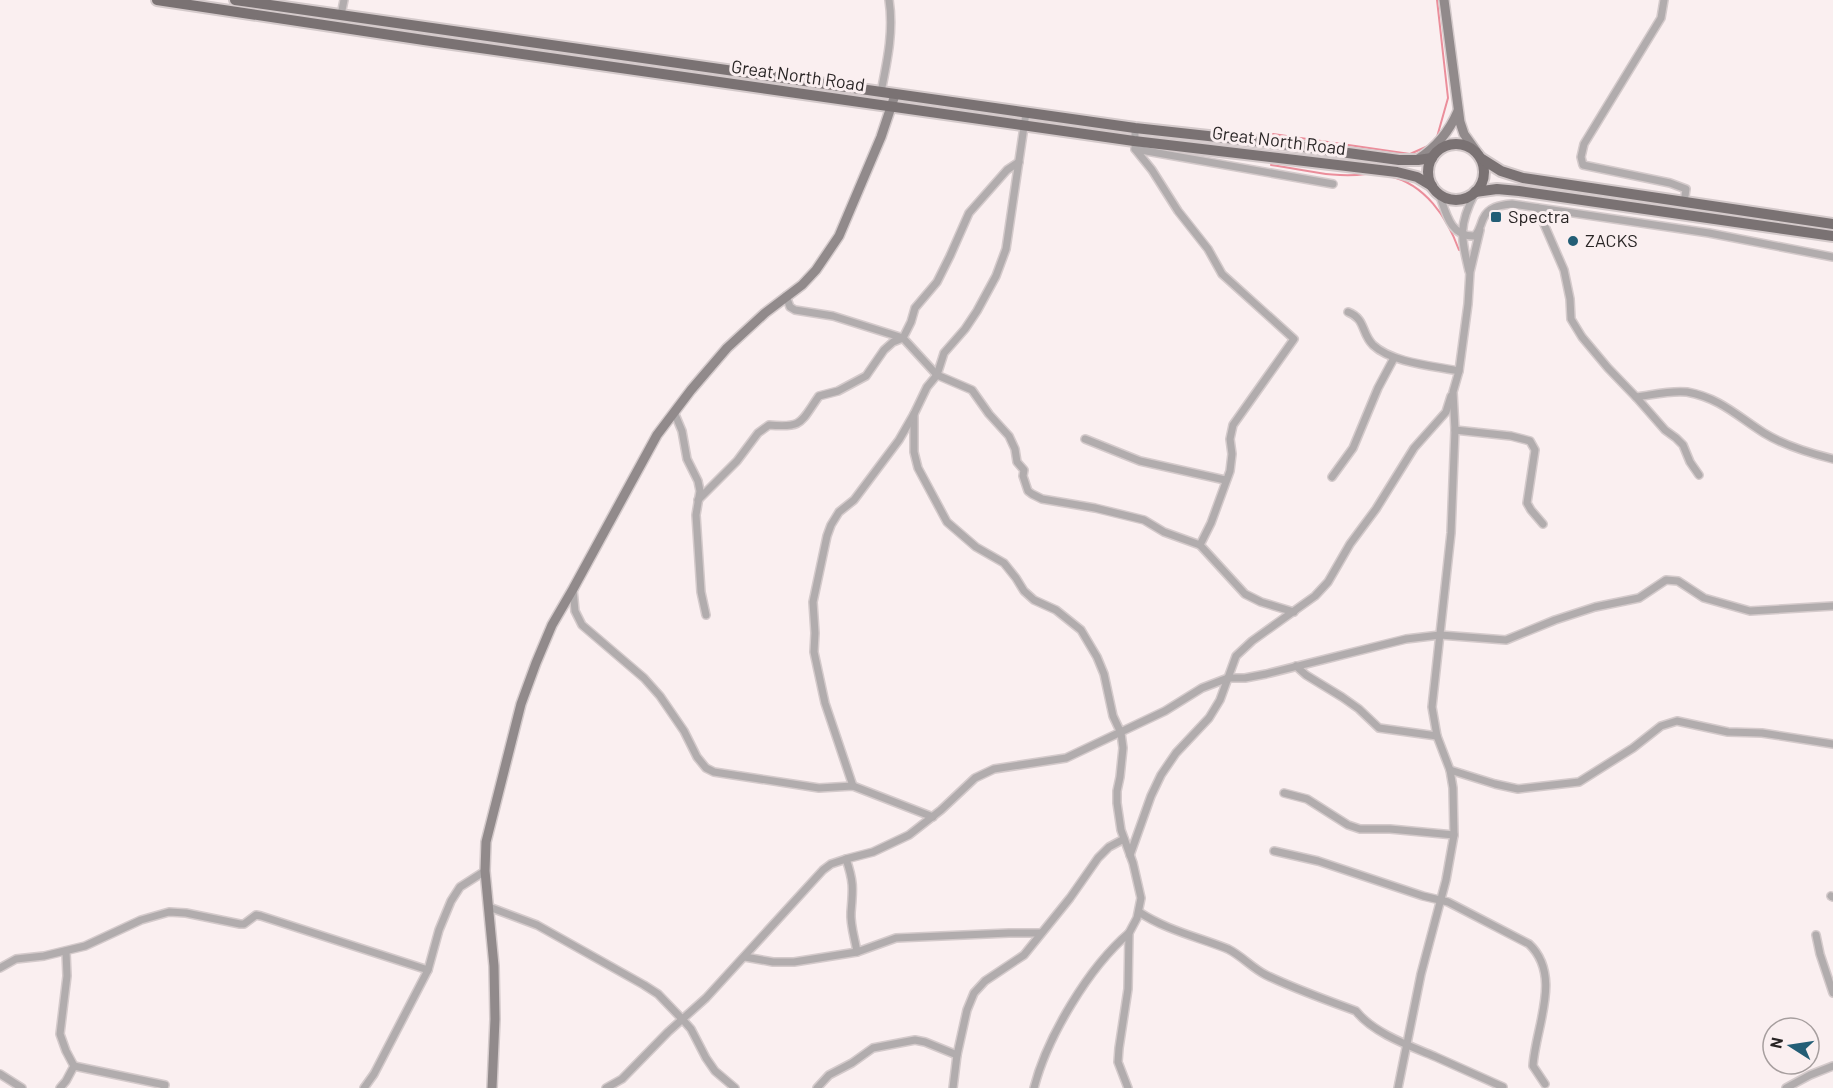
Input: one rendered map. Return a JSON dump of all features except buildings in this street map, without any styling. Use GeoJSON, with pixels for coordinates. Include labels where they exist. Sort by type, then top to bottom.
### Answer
{"type":"FeatureCollection","features":[{"type":"Feature","properties":{"kind":"main road","name":"Great North Road"},"geometry":{"type":"LineString","coordinates":[[157,0],[1024,125],[1135,145],[1397,172],[1417,177],[1436,190]]}},
{"type":"Feature","properties":{"kind":"main road","name":"Great North Road"},"geometry":{"type":"LineString","coordinates":[[235,0],[1135,128],[1282,144],[1399,160],[1416,160],[1433,156]]}},
{"type":"Feature","properties":{"kind":"main road"},"geometry":{"type":"LineString","coordinates":[[1480,157],[1484,177],[1480,188],[1475,193],[1460,200],[1449,199],[1436,190],[1428,172],[1433,156],[1445,147],[1459,145],[1467,147],[1511,176],[1833,224]]}},
{"type":"Feature","properties":{"kind":"main road"},"geometry":{"type":"LineString","coordinates":[[1475,193],[1497,189],[1519,191],[1833,236]]}},
{"type":"Feature","properties":{"kind":"street"},"geometry":{"type":"LineString","coordinates":[[341,15],[344,0]]}},
{"type":"Feature","properties":{"kind":"street"},"geometry":{"type":"LineString","coordinates":[[881,92],[892,25],[890,0]]}},
{"type":"Feature","properties":{"kind":"street"},"geometry":{"type":"LineString","coordinates":[[1444,0],[1464,134],[1480,157]]}},
{"type":"Feature","properties":{"kind":"street"},"geometry":{"type":"LineString","coordinates":[[1664,0],[1661,18],[1584,144],[1581,157],[1582,165],[1670,183],[1686,189],[1684,202]]}},
{"type":"Feature","properties":{"kind":"street"},"geometry":{"type":"LineString","coordinates":[[492,1088],[495,1019],[494,966],[485,871],[486,842],[521,704],[536,663],[552,625],[657,435],[727,348],[816,270],[839,236],[881,137],[895,95]]}},
{"type":"Feature","properties":{"kind":"street"},"geometry":{"type":"LineString","coordinates":[[1433,156],[1459,109]]}},
{"type":"Feature","properties":{"kind":"street"},"geometry":{"type":"LineString","coordinates":[[853,786],[825,703],[814,652],[813,602],[831,525],[839,512],[854,500],[899,440],[927,387],[937,375],[944,353],[965,329],[996,276],[1006,249],[1026,113]]}},
{"type":"Feature","properties":{"kind":"street"},"geometry":{"type":"LineString","coordinates":[[1135,128],[1135,145],[1178,211],[1208,249],[1222,274],[1294,339],[1233,426],[1230,439],[1232,454],[1230,471],[1211,524],[1200,545]]}},
{"type":"Feature","properties":{"kind":"street"},"geometry":{"type":"LineString","coordinates":[[1416,160],[1431,151],[1443,139]]}},
{"type":"Feature","properties":{"kind":"street"},"geometry":{"type":"LineString","coordinates":[[1135,145],[1333,184]]}},
{"type":"Feature","properties":{"kind":"street"},"geometry":{"type":"LineString","coordinates":[[698,500],[768,424],[789,427],[798,423],[805,417],[819,396],[838,391],[866,376],[884,350],[893,342],[903,338],[915,308],[937,282],[969,213],[1007,170],[1019,162]]}},
{"type":"Feature","properties":{"kind":"street"},"geometry":{"type":"LineString","coordinates":[[1436,190],[1452,226],[1461,235],[1475,236],[1480,230]]}},
{"type":"Feature","properties":{"kind":"street"},"geometry":{"type":"LineString","coordinates":[[1470,272],[1461,235],[1465,212],[1475,193]]}},
{"type":"Feature","properties":{"kind":"street"},"geometry":{"type":"LineString","coordinates":[[1130,855],[1161,775],[1176,753],[1209,718],[1220,700],[1236,656],[1252,641],[1315,596],[1328,582],[1350,544],[1376,509],[1414,448],[1446,412],[1459,371],[1470,272],[1483,218],[1494,207],[1512,204],[1709,233],[1833,257]]}},
{"type":"Feature","properties":{"kind":"street"},"geometry":{"type":"LineString","coordinates":[[1537,208],[1564,270],[1571,319],[1582,337],[1608,368],[1665,430],[1683,445],[1690,462],[1699,475]]}},
{"type":"Feature","properties":{"kind":"street"},"geometry":{"type":"LineString","coordinates":[[786,296],[790,307],[795,310],[842,318],[903,338],[937,375],[972,390],[1009,436],[1016,449],[1017,462],[1023,470],[1028,491],[1032,494],[1042,499],[1095,508],[1144,520],[1164,532],[1200,545],[1245,594],[1261,602],[1294,612]]}},
{"type":"Feature","properties":{"kind":"street"},"geometry":{"type":"LineString","coordinates":[[1348,312],[1360,319],[1372,344],[1394,358],[1459,371]]}},
{"type":"Feature","properties":{"kind":"street"},"geometry":{"type":"LineString","coordinates":[[1332,477],[1353,448],[1378,388],[1394,358]]}},
{"type":"Feature","properties":{"kind":"street"},"geometry":{"type":"LineString","coordinates":[[1398,1088],[1421,974],[1441,900],[1454,835],[1453,788],[1450,770],[1437,736],[1432,707],[1451,533],[1455,429],[1453,392]]}},
{"type":"Feature","properties":{"kind":"street"},"geometry":{"type":"LineString","coordinates":[[1636,397],[1675,392],[1723,404],[1766,434],[1809,453],[1833,459]]}},
{"type":"Feature","properties":{"kind":"street"},"geometry":{"type":"LineString","coordinates":[[674,412],[687,459],[698,481],[700,491],[696,515],[706,615]]}},
{"type":"Feature","properties":{"kind":"street"},"geometry":{"type":"LineString","coordinates":[[914,414],[914,452],[918,468],[947,522],[976,547],[1004,563],[1024,591],[1034,600],[1056,610],[1081,630],[1104,674],[1113,716],[1121,733],[1123,759],[1117,791],[1121,830],[1141,898],[1139,912],[1129,933],[1128,989],[1118,1062],[1128,1088]]}},
{"type":"Feature","properties":{"kind":"street"},"geometry":{"type":"LineString","coordinates":[[1455,429],[1511,436],[1530,441],[1535,450],[1527,503],[1543,524]]}},
{"type":"Feature","properties":{"kind":"street"},"geometry":{"type":"LineString","coordinates":[[1085,439],[1140,460],[1226,480]]}},
{"type":"Feature","properties":{"kind":"street"},"geometry":{"type":"LineString","coordinates":[[606,1088],[622,1079],[668,1032],[683,1020],[831,864],[873,852],[909,836],[975,778],[994,770],[1066,758],[1165,711],[1202,688],[1227,678],[1245,678],[1406,639],[1440,635],[1506,640],[1595,607],[1639,598],[1666,580],[1678,581],[1704,598],[1750,611],[1833,606]]}},
{"type":"Feature","properties":{"kind":"street"},"geometry":{"type":"LineString","coordinates":[[573,589],[575,611],[582,624],[644,678],[660,696],[706,768],[714,772],[790,785],[819,788],[853,786],[933,816]]}},
{"type":"Feature","properties":{"kind":"street"},"geometry":{"type":"LineString","coordinates":[[1296,666],[1359,709],[1379,728],[1437,736]]}},
{"type":"Feature","properties":{"kind":"street"},"geometry":{"type":"LineString","coordinates":[[1450,770],[1518,789],[1579,782],[1633,748],[1661,726],[1677,721],[1728,732],[1762,733],[1833,744]]}},
{"type":"Feature","properties":{"kind":"street"},"geometry":{"type":"LineString","coordinates":[[1284,793],[1307,800],[1348,825],[1360,829],[1389,828],[1454,835]]}},
{"type":"Feature","properties":{"kind":"street"},"geometry":{"type":"LineString","coordinates":[[953,1088],[957,1055],[967,1010],[974,993],[985,981],[1024,955],[1070,898],[1098,858],[1109,848],[1125,839]]}},
{"type":"Feature","properties":{"kind":"street"},"geometry":{"type":"LineString","coordinates":[[1274,851],[1318,861],[1448,902],[1529,944],[1538,952],[1546,994],[1533,1066],[1545,1084]]}},
{"type":"Feature","properties":{"kind":"street"},"geometry":{"type":"LineString","coordinates":[[846,859],[853,884],[854,900],[851,914],[857,951]]}},
{"type":"Feature","properties":{"kind":"street"},"geometry":{"type":"LineString","coordinates":[[364,1088],[374,1074],[428,970],[451,902],[460,887],[485,871]]}},
{"type":"Feature","properties":{"kind":"street"},"geometry":{"type":"LineString","coordinates":[[489,907],[537,925],[658,994],[691,1029],[715,1071],[735,1088]]}},
{"type":"Feature","properties":{"kind":"street"},"geometry":{"type":"LineString","coordinates":[[0,968],[16,959],[66,952],[85,946],[141,920],[169,912],[186,913],[240,924],[244,924],[256,915],[294,925],[428,970]]}},
{"type":"Feature","properties":{"kind":"street"},"geometry":{"type":"LineString","coordinates":[[1139,912],[1167,928],[1181,931],[1239,955],[1265,974],[1356,1011],[1371,1026],[1408,1045],[1503,1086]]}},
{"type":"Feature","properties":{"kind":"street"},"geometry":{"type":"LineString","coordinates":[[745,957],[773,962],[794,962],[857,951],[896,938],[1041,933]]}},
{"type":"Feature","properties":{"kind":"street"},"geometry":{"type":"LineString","coordinates":[[1034,1088],[1046,1051],[1063,1020],[1091,975],[1112,947],[1129,933]]}},
{"type":"Feature","properties":{"kind":"street"},"geometry":{"type":"LineString","coordinates":[[1816,935],[1833,993]]}},
{"type":"Feature","properties":{"kind":"street"},"geometry":{"type":"LineString","coordinates":[[66,952],[67,976],[60,1034],[75,1066],[165,1085],[165,1088]]}},
{"type":"Feature","properties":{"kind":"street"},"geometry":{"type":"LineString","coordinates":[[817,1088],[829,1075],[852,1063],[873,1048],[915,1040],[957,1055]]}},
{"type":"Feature","properties":{"kind":"street"},"geometry":{"type":"LineString","coordinates":[[60,1088],[75,1066]]}},
{"type":"Feature","properties":{"kind":"street"},"geometry":{"type":"LineString","coordinates":[[1786,1088],[1833,1066]]}},
{"type":"Feature","properties":{"kind":"street"},"geometry":{"type":"LineString","coordinates":[[0,1074],[22,1088]]}},
{"type":"Feature","properties":{"kind":"waterway"},"geometry":{"type":"LineString","coordinates":[[1273,134],[1410,154],[1428,146],[1437,137],[1448,98],[1437,0]]}},
{"type":"Feature","properties":{"kind":"waterway"},"geometry":{"type":"LineString","coordinates":[[1271,165],[1330,174],[1366,174]]}},
{"type":"Feature","properties":{"kind":"waterway"},"geometry":{"type":"LineString","coordinates":[[1389,176],[1402,180],[1424,194],[1441,214],[1459,250]]}},
{"type":"Feature","properties":{"kind":"place","name":"Spectra"},"geometry":{"type":"Point","coordinates":[1496,217]}},
{"type":"Feature","properties":{"kind":"place","name":"ZACKS"},"geometry":{"type":"Point","coordinates":[1573,241]}}]}
